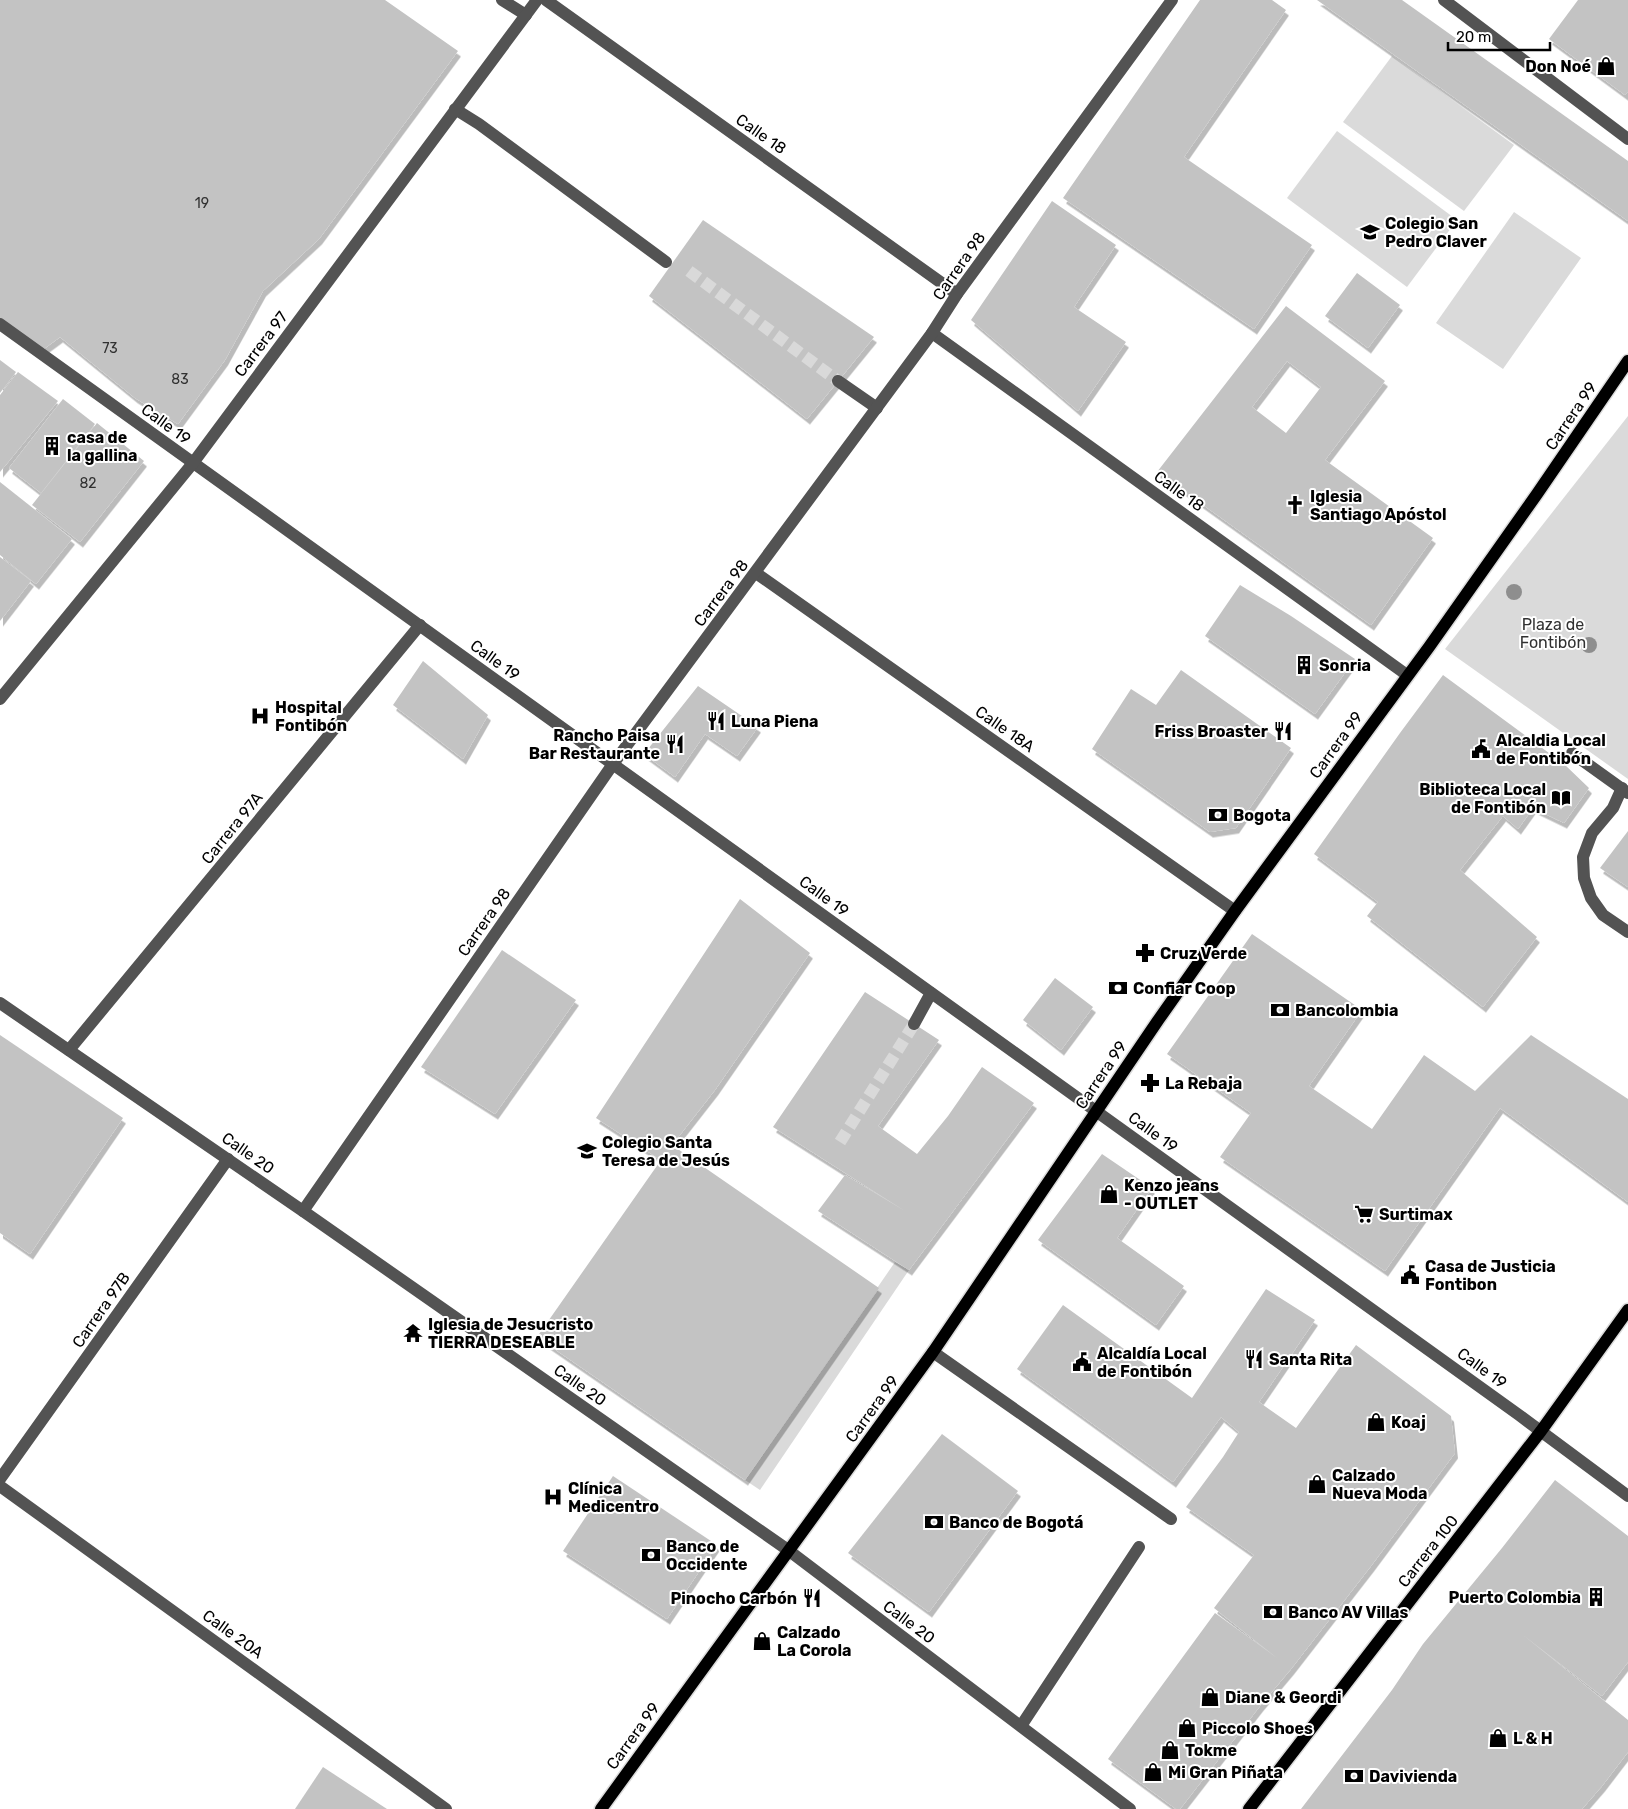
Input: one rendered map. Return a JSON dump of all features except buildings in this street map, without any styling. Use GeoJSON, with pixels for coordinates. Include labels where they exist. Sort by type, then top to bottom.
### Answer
{"type":"FeatureCollection","features":[{"type":"Feature","properties":{"kind":"main road","name":"Carrera 99"},"geometry":{"type":"LineString","coordinates":[[601,1809],[933,1352],[1096,1111],[1235,911],[1537,494],[1628,361]]}},
{"type":"Feature","properties":{"kind":"main road","name":"Carrera 100"},"geometry":{"type":"LineString","coordinates":[[1249,1809],[1541,1431],[1628,1310]]}},
{"type":"Feature","properties":{"kind":"street"},"geometry":{"type":"LineString","coordinates":[[502,0],[526,15]]}},
{"type":"Feature","properties":{"kind":"street","name":"Carrera 97"},"geometry":{"type":"LineString","coordinates":[[0,698],[193,463],[537,0]]}},
{"type":"Feature","properties":{"kind":"street","name":"Calle 18"},"geometry":{"type":"LineString","coordinates":[[546,0],[957,294]]}},
{"type":"Feature","properties":{"kind":"street","name":"Carrera 98"},"geometry":{"type":"LineString","coordinates":[[303,1211],[612,764],[756,573],[932,333],[957,294],[1172,0]]}},
{"type":"Feature","properties":{"kind":"street"},"geometry":{"type":"LineString","coordinates":[[1444,0],[1628,139]]}},
{"type":"Feature","properties":{"kind":"street"},"geometry":{"type":"LineString","coordinates":[[455,109],[479,124],[666,262]]}},
{"type":"Feature","properties":{"kind":"street","name":"Calle 19"},"geometry":{"type":"LineString","coordinates":[[0,324],[1541,1431],[1628,1496]]}},
{"type":"Feature","properties":{"kind":"street","name":"Calle 18"},"geometry":{"type":"LineString","coordinates":[[932,333],[1407,675]]}},
{"type":"Feature","properties":{"kind":"street"},"geometry":{"type":"LineString","coordinates":[[838,381],[877,408]]}},
{"type":"Feature","properties":{"kind":"street","name":"Calle 18A"},"geometry":{"type":"LineString","coordinates":[[756,573],[1235,911]]}},
{"type":"Feature","properties":{"kind":"street","name":"Carrera 97A"},"geometry":{"type":"LineString","coordinates":[[69,1050],[420,625]]}},
{"type":"Feature","properties":{"kind":"street"},"geometry":{"type":"LineString","coordinates":[[1572,753],[1625,790],[1592,833],[1583,857],[1584,878],[1591,898],[1602,915],[1628,932]]}},
{"type":"Feature","properties":{"kind":"street"},"geometry":{"type":"LineString","coordinates":[[914,1024],[931,993]]}},
{"type":"Feature","properties":{"kind":"street","name":"Calle 20"},"geometry":{"type":"LineString","coordinates":[[0,1003],[303,1211],[788,1550],[1130,1809]]}},
{"type":"Feature","properties":{"kind":"street","name":"Carrera 97B"},"geometry":{"type":"LineString","coordinates":[[0,1479],[228,1159]]}},
{"type":"Feature","properties":{"kind":"street"},"geometry":{"type":"LineString","coordinates":[[933,1352],[1170,1519]]}},
{"type":"Feature","properties":{"kind":"street","name":"Calle 20A"},"geometry":{"type":"LineString","coordinates":[[0,1486],[446,1809]]}},
{"type":"Feature","properties":{"kind":"street"},"geometry":{"type":"LineString","coordinates":[[1021,1726],[1140,1546]]}},
{"type":"Feature","properties":{"kind":"green space"},"geometry":{"type":"Polygon","coordinates":[[[1392,56],[1514,145],[1464,211],[1343,122],[1392,56]]]}},
{"type":"Feature","properties":{"kind":"green space"},"geometry":{"type":"Polygon","coordinates":[[[1337,131],[1457,220],[1407,287],[1287,198],[1337,131]]]}},
{"type":"Feature","properties":{"kind":"green space"},"geometry":{"type":"Polygon","coordinates":[[[1514,212],[1581,258],[1503,369],[1436,323],[1514,212]]]}},
{"type":"Feature","properties":{"kind":"green space","name":"Plaza de Fontibón"},"geometry":{"type":"Polygon","coordinates":[[[1628,416],[1628,779],[1445,649],[1628,416]]]}},
{"type":"Feature","properties":{"kind":"green space"},"geometry":{"type":"Polygon","coordinates":[[[895,1262],[909,1270],[760,1490],[745,1480],[895,1262]]]}},
{"type":"Feature","properties":{"kind":"tunnel"},"geometry":{"type":"LineString","coordinates":[[689,271],[838,381]]}},
{"type":"Feature","properties":{"kind":"tunnel"},"geometry":{"type":"LineString","coordinates":[[840,1142],[914,1024]]}},
{"type":"Feature","properties":{"kind":"place","name":"Don Noé"},"geometry":{"type":"Point","coordinates":[1606,66]}},
{"type":"Feature","properties":{"kind":"place","name":"Colegio San Pedro Claver"},"geometry":{"type":"Point","coordinates":[1370,232]}},
{"type":"Feature","properties":{"kind":"place","name":"casa de la gallina"},"geometry":{"type":"Point","coordinates":[52,446]}},
{"type":"Feature","properties":{"kind":"place","name":"Iglesia Santiago Apóstol"},"geometry":{"type":"Point","coordinates":[1295,505]}},
{"type":"Feature","properties":{"kind":"place","name":"Sonria"},"geometry":{"type":"Point","coordinates":[1304,665]}},
{"type":"Feature","properties":{"kind":"place","name":"Hospital Fontibón"},"geometry":{"type":"Point","coordinates":[260,716]}},
{"type":"Feature","properties":{"kind":"place","name":"Luna Piena"},"geometry":{"type":"Point","coordinates":[716,721]}},
{"type":"Feature","properties":{"kind":"place","name":"Friss Broaster"},"geometry":{"type":"Point","coordinates":[1283,731]}},
{"type":"Feature","properties":{"kind":"place","name":"Rancho Paisa Bar Restaurante"},"geometry":{"type":"Point","coordinates":[675,744]}},
{"type":"Feature","properties":{"kind":"place","name":"Alcaldia Local de Fontibón"},"geometry":{"type":"Point","coordinates":[1481,749]}},
{"type":"Feature","properties":{"kind":"place","name":"Biblioteca Local de Fontibón"},"geometry":{"type":"Point","coordinates":[1561,798]}},
{"type":"Feature","properties":{"kind":"place","name":"Bogota"},"geometry":{"type":"Point","coordinates":[1218,815]}},
{"type":"Feature","properties":{"kind":"place","name":"Cruz Verde"},"geometry":{"type":"Point","coordinates":[1145,953]}},
{"type":"Feature","properties":{"kind":"place","name":"Confiar Coop"},"geometry":{"type":"Point","coordinates":[1118,988]}},
{"type":"Feature","properties":{"kind":"place","name":"Bancolombia"},"geometry":{"type":"Point","coordinates":[1280,1010]}},
{"type":"Feature","properties":{"kind":"place","name":"La Rebaja"},"geometry":{"type":"Point","coordinates":[1150,1083]}},
{"type":"Feature","properties":{"kind":"place","name":"Colegio Santa Teresa de Jesús"},"geometry":{"type":"Point","coordinates":[587,1151]}},
{"type":"Feature","properties":{"kind":"place","name":"Kenzo jeans - OUTLET"},"geometry":{"type":"Point","coordinates":[1109,1194]}},
{"type":"Feature","properties":{"kind":"place","name":"Surtimax"},"geometry":{"type":"Point","coordinates":[1364,1214]}},
{"type":"Feature","properties":{"kind":"place","name":"Casa de Justicia Fontibon"},"geometry":{"type":"Point","coordinates":[1410,1275]}},
{"type":"Feature","properties":{"kind":"place","name":"Iglesia de Jesucristo TIERRA DESEABLE"},"geometry":{"type":"Point","coordinates":[413,1333]}},
{"type":"Feature","properties":{"kind":"place","name":"Santa Rita"},"geometry":{"type":"Point","coordinates":[1254,1359]}},
{"type":"Feature","properties":{"kind":"place","name":"Alcaldía Local de Fontibón"},"geometry":{"type":"Point","coordinates":[1082,1362]}},
{"type":"Feature","properties":{"kind":"place","name":"Koaj"},"geometry":{"type":"Point","coordinates":[1376,1422]}},
{"type":"Feature","properties":{"kind":"place","name":"Calzado Nueva Moda"},"geometry":{"type":"Point","coordinates":[1317,1484]}},
{"type":"Feature","properties":{"kind":"place","name":"Clínica Medicentro"},"geometry":{"type":"Point","coordinates":[553,1497]}},
{"type":"Feature","properties":{"kind":"place","name":"Banco de Bogotá"},"geometry":{"type":"Point","coordinates":[934,1522]}},
{"type":"Feature","properties":{"kind":"place","name":"Banco de Occidente"},"geometry":{"type":"Point","coordinates":[651,1555]}},
{"type":"Feature","properties":{"kind":"place","name":"Puerto Colombia"},"geometry":{"type":"Point","coordinates":[1596,1597]}},
{"type":"Feature","properties":{"kind":"place","name":"Pinocho Carbón"},"geometry":{"type":"Point","coordinates":[812,1598]}},
{"type":"Feature","properties":{"kind":"place","name":"Banco AV Villas"},"geometry":{"type":"Point","coordinates":[1273,1612]}},
{"type":"Feature","properties":{"kind":"place","name":"Calzado La Corola"},"geometry":{"type":"Point","coordinates":[762,1641]}},
{"type":"Feature","properties":{"kind":"place","name":"Diane & Geordi"},"geometry":{"type":"Point","coordinates":[1210,1697]}},
{"type":"Feature","properties":{"kind":"place","name":"Piccolo Shoes"},"geometry":{"type":"Point","coordinates":[1187,1728]}},
{"type":"Feature","properties":{"kind":"place","name":"L & H"},"geometry":{"type":"Point","coordinates":[1498,1738]}},
{"type":"Feature","properties":{"kind":"place","name":"Tokme"},"geometry":{"type":"Point","coordinates":[1170,1750]}},
{"type":"Feature","properties":{"kind":"place","name":"Mi Gran Piñata"},"geometry":{"type":"Point","coordinates":[1153,1772]}},
{"type":"Feature","properties":{"kind":"place","name":"Davivienda"},"geometry":{"type":"Point","coordinates":[1354,1776]}}]}
